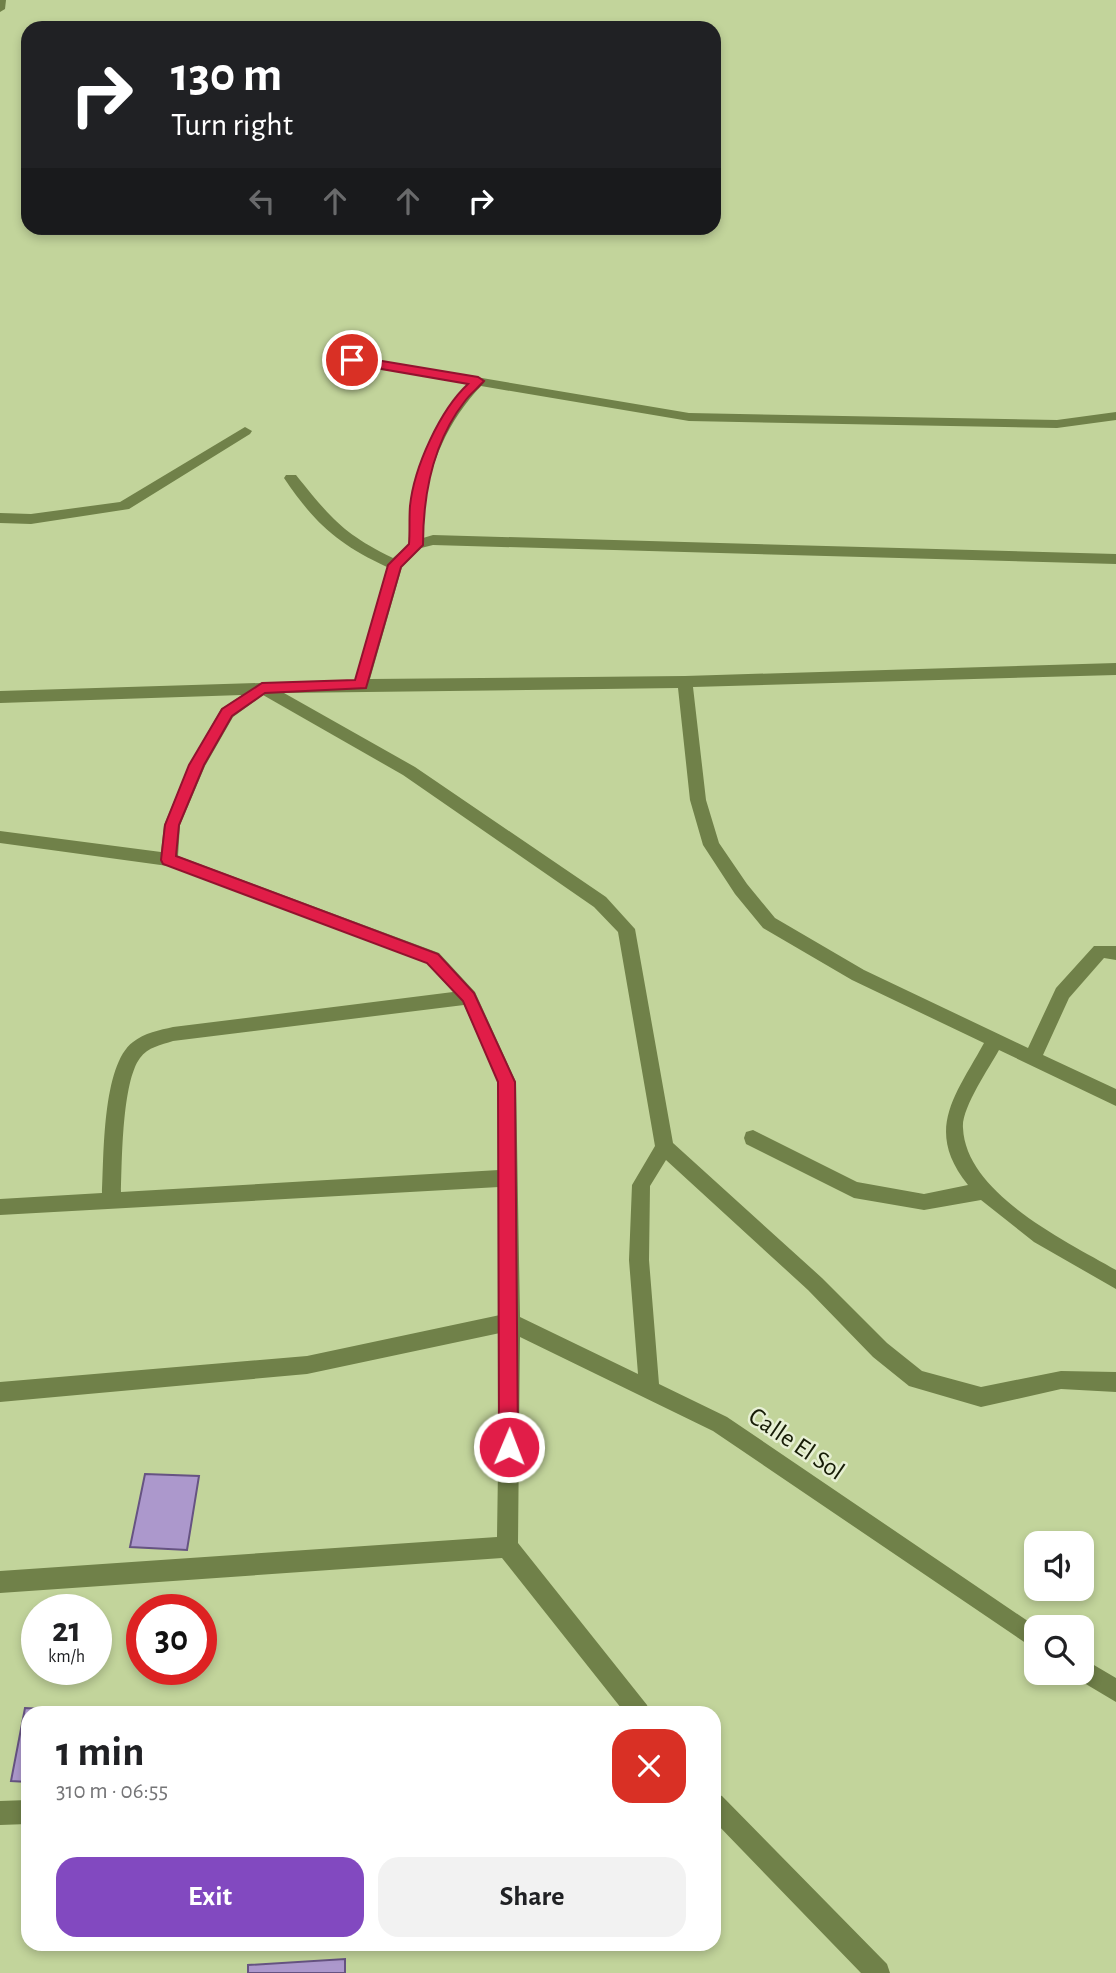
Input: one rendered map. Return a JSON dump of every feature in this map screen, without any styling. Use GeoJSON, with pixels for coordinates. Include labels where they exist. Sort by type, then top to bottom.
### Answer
{"type":"FeatureCollection","features":[{"type":"Feature","properties":{"kind":"street"},"geometry":{"type":"LineString","coordinates":[[0,9],[1,0]]}},
{"type":"Feature","properties":{"kind":"street"},"geometry":{"type":"LineString","coordinates":[[352,360],[689,417],[1057,424],[1116,416]]}},
{"type":"Feature","properties":{"kind":"street"},"geometry":{"type":"LineString","coordinates":[[416,545],[417,503],[427,464],[448,417],[461,397],[478,381]]}},
{"type":"Feature","properties":{"kind":"street"},"geometry":{"type":"LineString","coordinates":[[0,518],[56,517],[124,506],[245,431]]}},
{"type":"Feature","properties":{"kind":"street"},"geometry":{"type":"LineString","coordinates":[[291,478],[330,526],[355,545],[395,565]]}},
{"type":"Feature","properties":{"kind":"street"},"geometry":{"type":"LineString","coordinates":[[361,685],[395,565],[416,545],[433,540],[663,548],[962,552],[1116,559]]}},
{"type":"Feature","properties":{"kind":"street"},"geometry":{"type":"LineString","coordinates":[[0,697],[361,685],[685,682],[1116,669]]}},
{"type":"Feature","properties":{"kind":"street"},"geometry":{"type":"LineString","coordinates":[[685,682],[698,800],[711,845],[741,890],[769,922],[858,975],[1116,1098]]}},
{"type":"Feature","properties":{"kind":"street"},"geometry":{"type":"LineString","coordinates":[[169,860],[172,825],[197,765],[227,713],[262,688]]}},
{"type":"Feature","properties":{"kind":"street"},"geometry":{"type":"LineString","coordinates":[[262,688],[409,771],[600,902],[626,929],[664,1147],[815,1284],[880,1350],[916,1379],[981,1396],[1061,1381],[1116,1382]]}},
{"type":"Feature","properties":{"kind":"street"},"geometry":{"type":"LineString","coordinates":[[0,837],[169,860],[433,958],[469,997],[507,1082],[510,1322],[507,1547],[633,1706]]}},
{"type":"Feature","properties":{"kind":"street"},"geometry":{"type":"LineString","coordinates":[[1032,1058],[1062,993],[1100,951],[1116,953]]}},
{"type":"Feature","properties":{"kind":"street"},"geometry":{"type":"LineString","coordinates":[[111,1201],[119,1096],[130,1057],[145,1042],[173,1034],[469,997]]}},
{"type":"Feature","properties":{"kind":"street"},"geometry":{"type":"LineString","coordinates":[[995,1040],[953,1125],[960,1158],[983,1191],[1022,1223],[1116,1280]]}},
{"type":"Feature","properties":{"kind":"street"},"geometry":{"type":"LineString","coordinates":[[752,1138],[854,1190],[924,1202],[983,1191]]}},
{"type":"Feature","properties":{"kind":"street"},"geometry":{"type":"LineString","coordinates":[[649,1389],[639,1260],[641,1185],[664,1147]]}},
{"type":"Feature","properties":{"kind":"street"},"geometry":{"type":"LineString","coordinates":[[0,1207],[508,1178]]}},
{"type":"Feature","properties":{"kind":"street"},"geometry":{"type":"LineString","coordinates":[[0,1392],[307,1365],[510,1322]]}},
{"type":"Feature","properties":{"kind":"street","name":"Calle El Sol"},"geometry":{"type":"LineString","coordinates":[[510,1322],[720,1424],[1024,1631]]}},
{"type":"Feature","properties":{"kind":"street"},"geometry":{"type":"LineString","coordinates":[[0,1582],[507,1547]]}},
{"type":"Feature","properties":{"kind":"street"},"geometry":{"type":"LineString","coordinates":[[1094,1677],[1116,1691]]}},
{"type":"Feature","properties":{"kind":"street"},"geometry":{"type":"LineString","coordinates":[[721,1811],[878,1973]]}},
{"type":"Feature","properties":{"kind":"street"},"geometry":{"type":"LineString","coordinates":[[0,1813],[21,1812]]}},
{"type":"Feature","properties":{"kind":"building"},"geometry":{"type":"Polygon","coordinates":[[[145,1474],[199,1476],[187,1550],[130,1547],[145,1474]]]}},
{"type":"Feature","properties":{"kind":"building"},"geometry":{"type":"Polygon","coordinates":[[[21,1729],[21,1782],[11,1781],[21,1729]]]}},
{"type":"Feature","properties":{"kind":"building"},"geometry":{"type":"Polygon","coordinates":[[[345,1959],[345,1973],[248,1973],[248,1965],[345,1959]]]}},
{"type":"Feature","properties":{"kind":"route"},"geometry":{"type":"LineString","coordinates":[[352,360],[478,381],[461,397],[448,417],[427,464],[417,503],[416,545],[395,565],[361,685],[262,688],[227,713],[197,765],[172,825],[169,860],[433,958],[469,997],[507,1082],[509,1447]]}}]}
